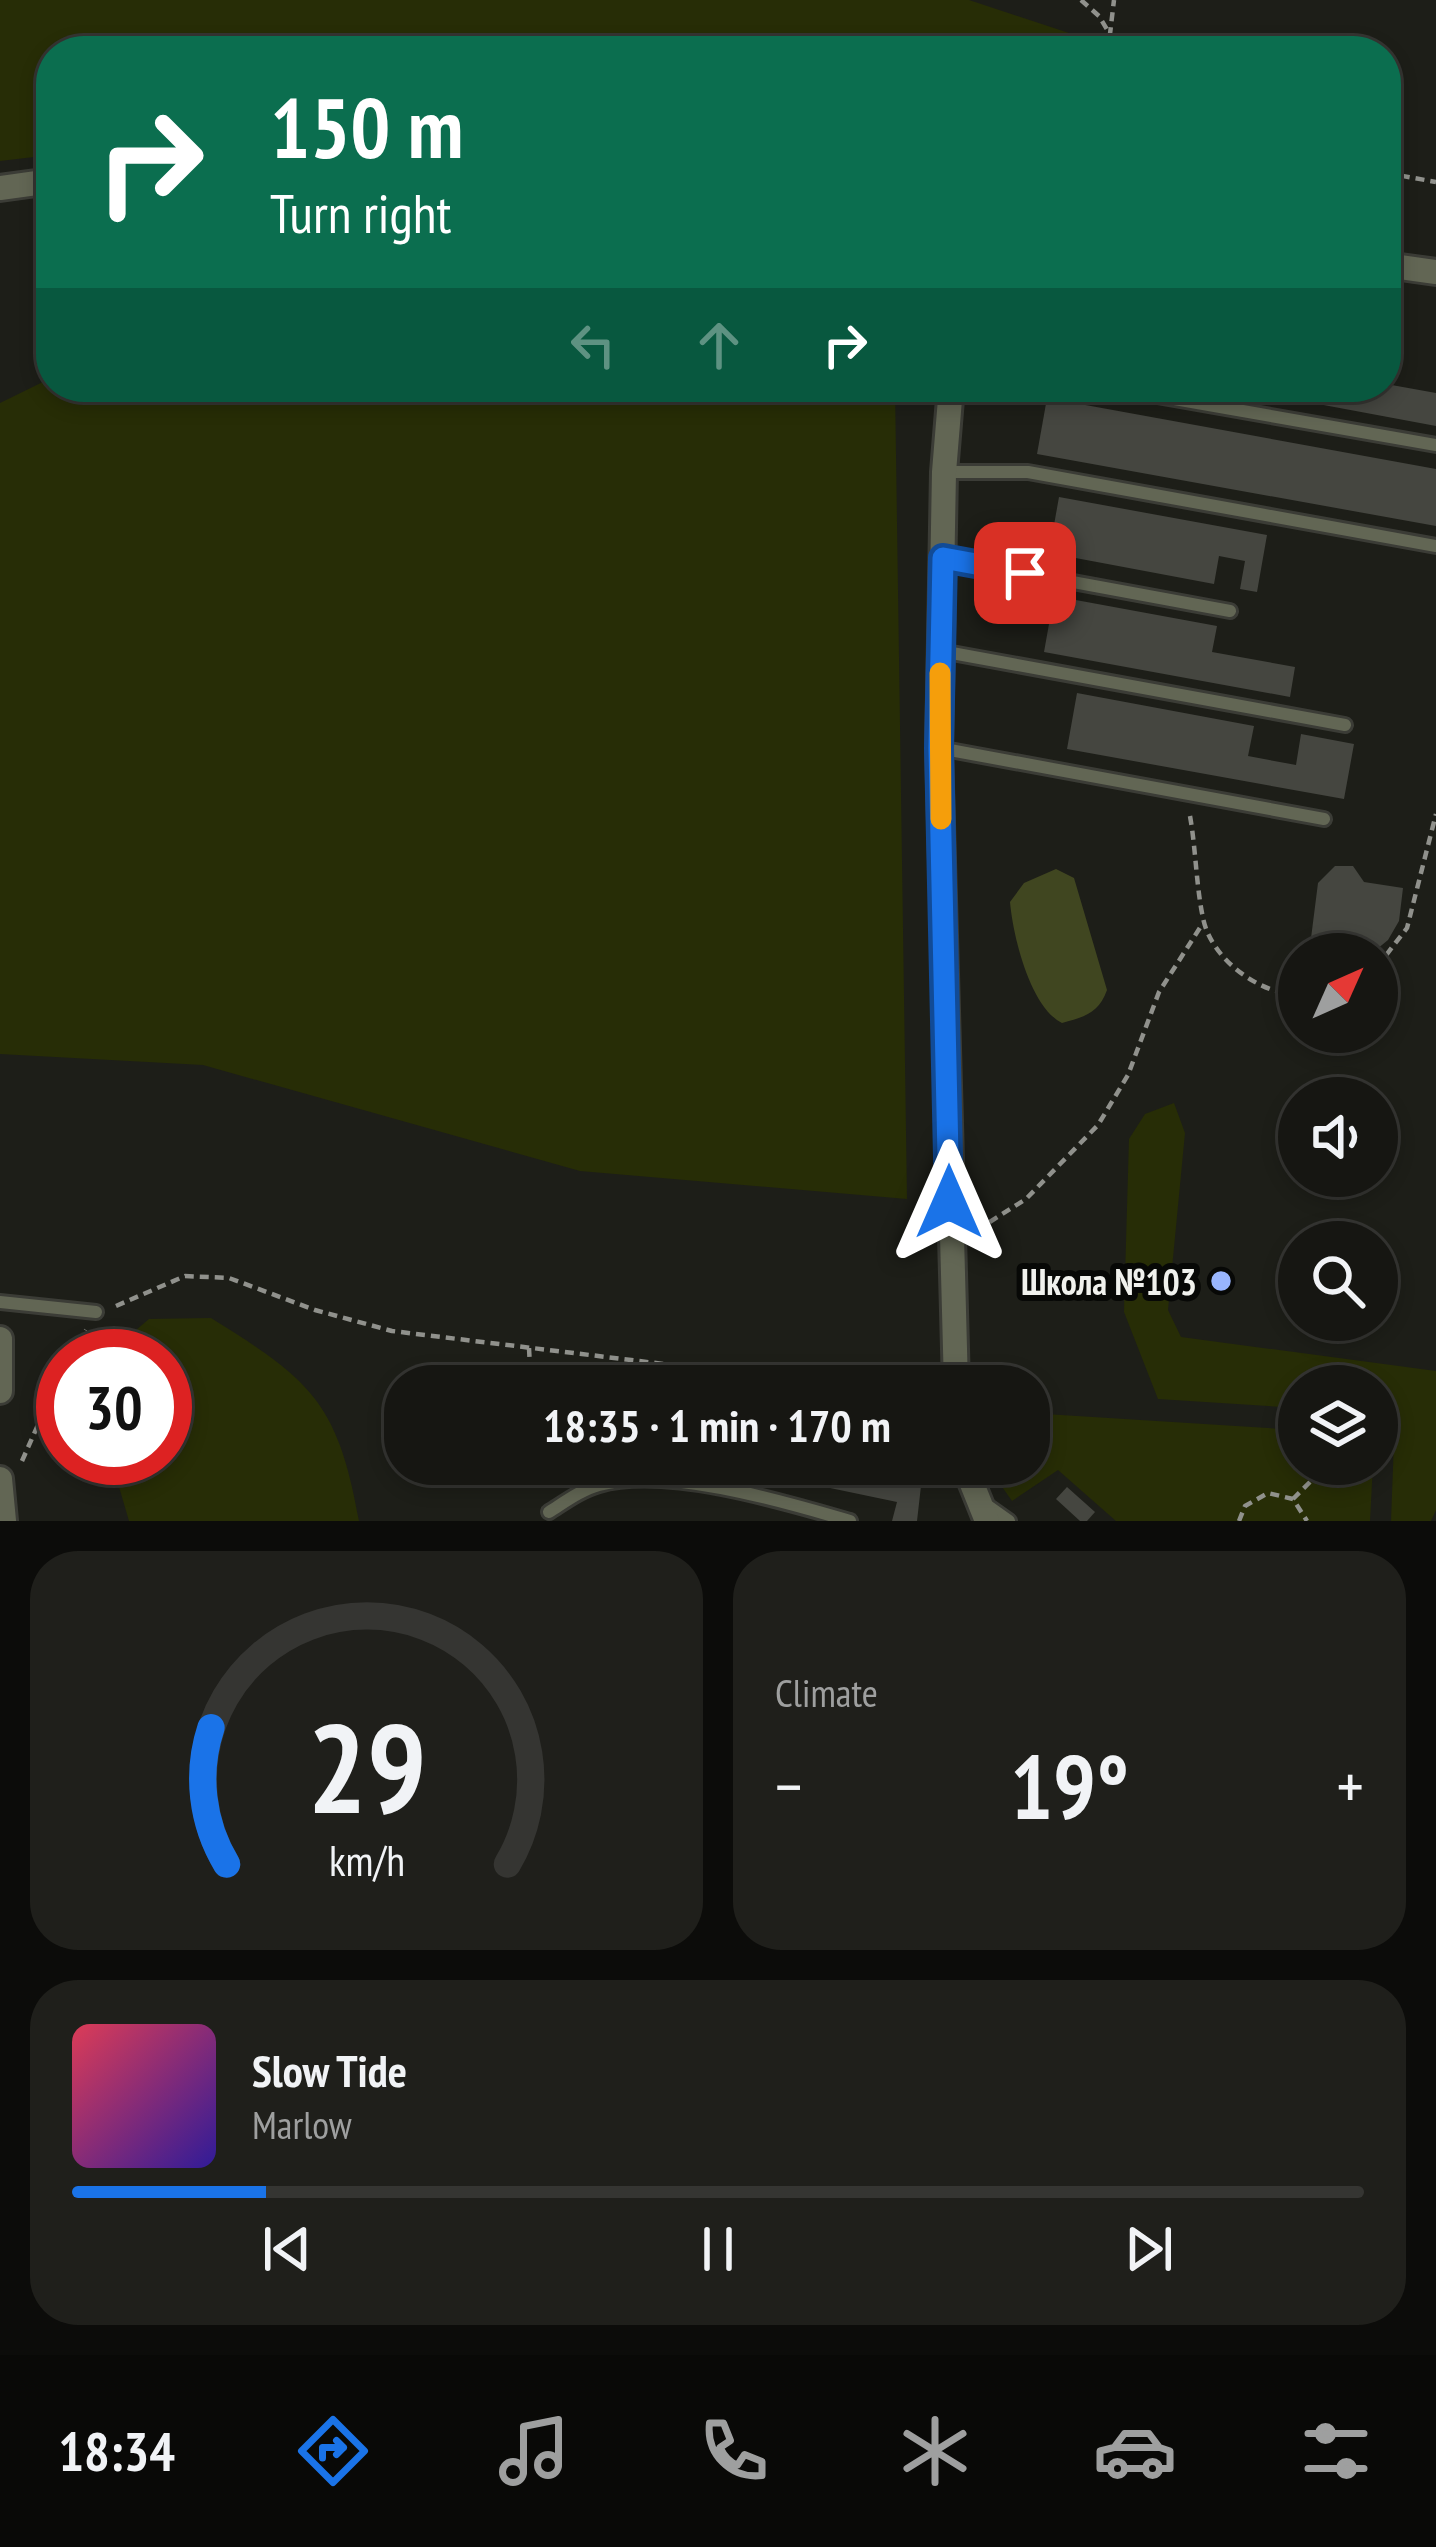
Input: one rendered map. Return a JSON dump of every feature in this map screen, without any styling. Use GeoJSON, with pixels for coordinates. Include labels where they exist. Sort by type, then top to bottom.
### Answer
{"type":"FeatureCollection","features":[{"type":"Feature","properties":{"kind":"street"},"geometry":{"type":"LineString","coordinates":[[0,188],[36,183]]}},
{"type":"Feature","properties":{"kind":"street"},"geometry":{"type":"LineString","coordinates":[[1401,267],[1436,272]]}},
{"type":"Feature","properties":{"kind":"street"},"geometry":{"type":"LineString","coordinates":[[950,402],[944,472],[939,748],[955,1365]]}},
{"type":"Feature","properties":{"kind":"street"},"geometry":{"type":"LineString","coordinates":[[0,1339],[0,1391]]}},
{"type":"Feature","properties":{"kind":"street"},"geometry":{"type":"LineString","coordinates":[[4,1521],[10,1472]]}},
{"type":"Feature","properties":{"kind":"street"},"geometry":{"type":"LineString","coordinates":[[973,1485],[987,1516]]}},
{"type":"Feature","properties":{"kind":"lane"},"geometry":{"type":"LineString","coordinates":[[1191,402],[1436,445]]}},
{"type":"Feature","properties":{"kind":"lane"},"geometry":{"type":"LineString","coordinates":[[944,472],[1028,472],[1436,546]]}},
{"type":"Feature","properties":{"kind":"lane"},"geometry":{"type":"LineString","coordinates":[[943,558],[1230,611]]}},
{"type":"Feature","properties":{"kind":"lane"},"geometry":{"type":"LineString","coordinates":[[941,652],[1345,725]]}},
{"type":"Feature","properties":{"kind":"lane"},"geometry":{"type":"LineString","coordinates":[[939,748],[1324,819]]}},
{"type":"Feature","properties":{"kind":"lane"},"geometry":{"type":"LineString","coordinates":[[0,1301],[96,1312]]}},
{"type":"Feature","properties":{"kind":"lane"},"geometry":{"type":"LineString","coordinates":[[549,1512],[584,1491],[630,1480],[754,1493],[850,1521]]}},
{"type":"Feature","properties":{"kind":"path"},"geometry":{"type":"LineString","coordinates":[[1082,0],[1099,16],[1109,36]]}},
{"type":"Feature","properties":{"kind":"path"},"geometry":{"type":"LineString","coordinates":[[1109,36],[1114,0]]}},
{"type":"Feature","properties":{"kind":"path"},"geometry":{"type":"LineString","coordinates":[[1401,176],[1436,182]]}},
{"type":"Feature","properties":{"kind":"path"},"geometry":{"type":"LineString","coordinates":[[1186,794],[1203,923],[1224,957],[1253,982],[1278,989]]}},
{"type":"Feature","properties":{"kind":"path"},"geometry":{"type":"LineString","coordinates":[[1398,940],[1407,928],[1436,814]]}},
{"type":"Feature","properties":{"kind":"path"},"geometry":{"type":"LineString","coordinates":[[950,1247],[1026,1199],[1098,1125],[1129,1075],[1159,992],[1203,923]]}},
{"type":"Feature","properties":{"kind":"path"},"geometry":{"type":"LineString","coordinates":[[86,1329],[96,1312],[185,1276],[230,1278],[315,1310],[392,1331],[664,1365]]}},
{"type":"Feature","properties":{"kind":"path"},"geometry":{"type":"LineString","coordinates":[[529,1348],[530,1365]]}},
{"type":"Feature","properties":{"kind":"path"},"geometry":{"type":"LineString","coordinates":[[10,1472],[36,1421]]}},
{"type":"Feature","properties":{"kind":"path"},"geometry":{"type":"LineString","coordinates":[[1293,1499],[1307,1485]]}},
{"type":"Feature","properties":{"kind":"path"},"geometry":{"type":"LineString","coordinates":[[1239,1521],[1255,1497],[1281,1493],[1293,1499],[1307,1521]]}},
{"type":"Feature","properties":{"kind":"shaded area"},"geometry":{"type":"Polygon","coordinates":[[[0,0],[969,0],[1072,34],[36,36],[36,157],[0,161],[0,0]]]}},
{"type":"Feature","properties":{"kind":"shaded area"},"geometry":{"type":"Polygon","coordinates":[[[36,385],[36,402],[895,402],[907,1199],[580,1171],[203,1065],[0,1054],[0,403],[36,385]]]}},
{"type":"Feature","properties":{"kind":"shaded area"},"geometry":{"type":"Polygon","coordinates":[[[1056,869],[1074,878],[1107,990],[1090,1013],[1062,1023],[1032,987],[1010,902],[1024,883],[1056,869]]]}},
{"type":"Feature","properties":{"kind":"shaded area"},"geometry":{"type":"Polygon","coordinates":[[[1174,1103],[1185,1133],[1168,1310],[1181,1337],[1391,1365],[1278,1365],[1278,1407],[1158,1399],[1124,1312],[1129,1139],[1145,1114],[1174,1103]]]}},
{"type":"Feature","properties":{"kind":"shaded area"},"geometry":{"type":"Polygon","coordinates":[[[211,1318],[296,1378],[315,1398],[341,1448],[359,1521],[129,1521],[118,1485],[192,1485],[192,1329],[137,1329],[149,1319],[211,1318]]]}},
{"type":"Feature","properties":{"kind":"shaded area"},"geometry":{"type":"Polygon","coordinates":[[[1398,1366],[1436,1371],[1436,1510],[1431,1521],[1391,1521],[1392,1485],[1398,1485],[1398,1366]]]}},
{"type":"Feature","properties":{"kind":"shaded area"},"geometry":{"type":"Polygon","coordinates":[[[1050,1414],[1278,1429],[1278,1485],[1372,1485],[1370,1521],[1116,1521],[1058,1470],[1050,1475],[1050,1414]]]}},
{"type":"Feature","properties":{"kind":"shaded area"},"geometry":{"type":"Polygon","coordinates":[[[1001,1485],[1036,1485],[1012,1501],[1001,1485]]]}},
{"type":"Feature","properties":{"kind":"building"},"geometry":{"type":"Polygon","coordinates":[[[1401,387],[1436,393],[1436,426],[1308,402],[1401,402],[1401,387]]]}},
{"type":"Feature","properties":{"kind":"building"},"geometry":{"type":"Polygon","coordinates":[[[1046,402],[1069,402],[1436,469],[1436,526],[1037,454],[1046,402]]]}},
{"type":"Feature","properties":{"kind":"building"},"geometry":{"type":"Polygon","coordinates":[[[1059,497],[1267,535],[1257,592],[1240,589],[1245,561],[1219,556],[1214,584],[1049,553],[1059,497]]]}},
{"type":"Feature","properties":{"kind":"building"},"geometry":{"type":"Polygon","coordinates":[[[1054,596],[1217,626],[1212,652],[1295,667],[1290,697],[1044,652],[1054,596]]]}},
{"type":"Feature","properties":{"kind":"building"},"geometry":{"type":"Polygon","coordinates":[[[1077,693],[1254,726],[1248,756],[1296,765],[1301,734],[1354,744],[1344,799],[1067,749],[1077,693]]]}},
{"type":"Feature","properties":{"kind":"building"},"geometry":{"type":"Polygon","coordinates":[[[1335,866],[1353,866],[1364,882],[1403,888],[1399,921],[1392,933],[1312,933],[1318,883],[1335,866]]]}},
{"type":"Feature","properties":{"kind":"building"},"geometry":{"type":"Polygon","coordinates":[[[816,1485],[921,1486],[917,1521],[892,1521],[897,1502],[816,1485]]]}},
{"type":"Feature","properties":{"kind":"building"},"geometry":{"type":"Polygon","coordinates":[[[1067,1487],[1095,1512],[1087,1521],[1080,1521],[1056,1499],[1067,1487]]]}},
{"type":"Feature","properties":{"kind":"slow traffic"},"geometry":{"type":"LineString","coordinates":[[940,673],[941,819]]}},
{"type":"Feature","properties":{"kind":"place","name":"Школа №103"},"geometry":{"type":"Point","coordinates":[1221,1281]}},
{"type":"Feature","properties":{"kind":"route"},"geometry":{"type":"LineString","coordinates":[[949,1202],[939,748],[943,558],[1025,573]]}}]}
